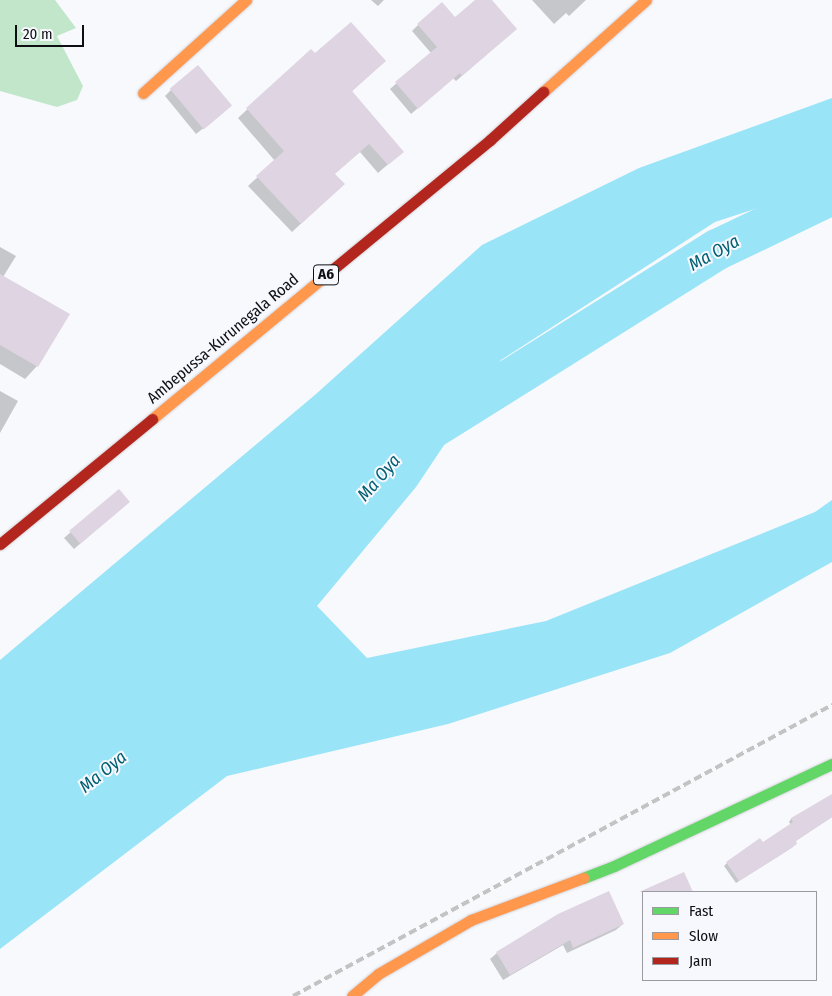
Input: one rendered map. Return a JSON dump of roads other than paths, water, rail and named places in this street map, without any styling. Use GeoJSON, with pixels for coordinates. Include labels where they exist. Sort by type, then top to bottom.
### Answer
{"type":"FeatureCollection","features":[{"type":"Feature","properties":{"kind":"main road"},"geometry":{"type":"LineString","coordinates":[[143,93],[246,0]]}},
{"type":"Feature","properties":{"kind":"main road","name":"Ambepussa-Kurunegala Road"},"geometry":{"type":"LineString","coordinates":[[0,544],[490,140],[646,0]]}},
{"type":"Feature","properties":{"kind":"main road"},"geometry":{"type":"LineString","coordinates":[[352,996],[378,974],[471,920],[614,866],[832,764]]}},
{"type":"Feature","properties":{"kind":"water"},"geometry":{"type":"Polygon","coordinates":[[[832,98],[832,184],[715,222],[501,360],[416,487],[317,606],[367,658],[546,621],[815,512],[832,500],[832,562],[670,653],[448,724],[227,776],[0,949],[0,660],[316,394],[482,245],[639,168],[832,98]]]}},
{"type":"Feature","properties":{"kind":"waterway","name":"Ma Oya"},"geometry":{"type":"LineString","coordinates":[[425,432],[717,249],[832,194]]}},
{"type":"Feature","properties":{"kind":"railway"},"geometry":{"type":"LineString","coordinates":[[293,996],[832,705]]}}]}
